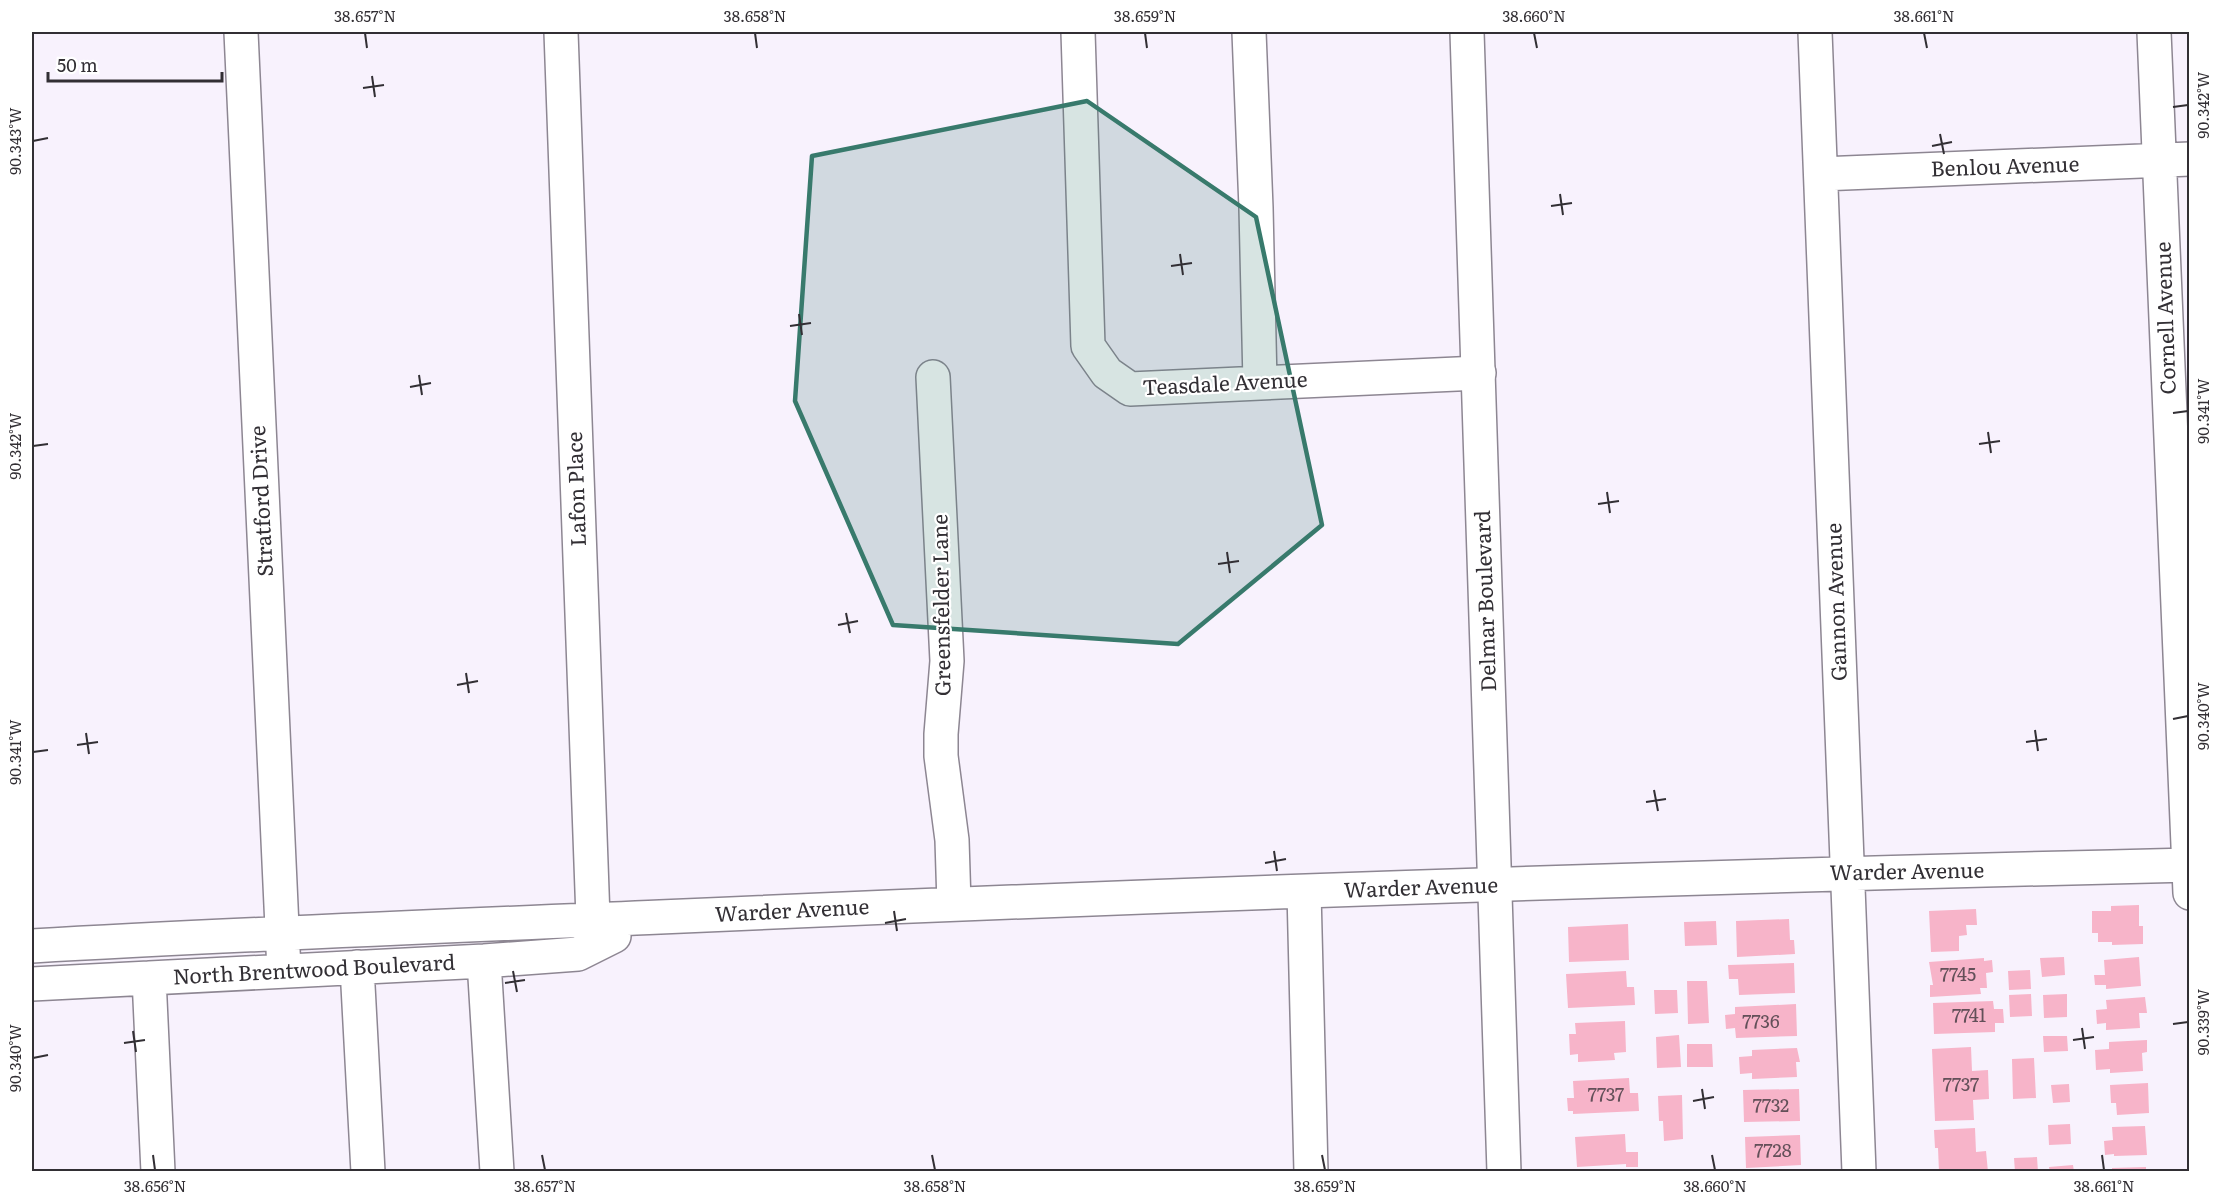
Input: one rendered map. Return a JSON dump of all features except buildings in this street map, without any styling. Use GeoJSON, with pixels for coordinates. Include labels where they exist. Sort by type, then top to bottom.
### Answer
{"type":"FeatureCollection","features":[{"type":"Feature","properties":{"kind":"street","name":"Stratford Drive"},"geometry":{"type":"LineString","coordinates":[[241,32],[285,971]]}},
{"type":"Feature","properties":{"kind":"street","name":"Lafon Place"},"geometry":{"type":"LineString","coordinates":[[561,32],[593,933]]}},
{"type":"Feature","properties":{"kind":"street","name":"Teasdale Avenue"},"geometry":{"type":"LineString","coordinates":[[1078,32],[1088,346],[1107,373],[1130,389],[1479,374]]}},
{"type":"Feature","properties":{"kind":"street"},"geometry":{"type":"LineString","coordinates":[[1249,32],[1257,208],[1260,383]]}},
{"type":"Feature","properties":{"kind":"street","name":"Delmar Boulevard"},"geometry":{"type":"LineString","coordinates":[[1467,32],[1504,1172]]}},
{"type":"Feature","properties":{"kind":"street","name":"Gannon Avenue"},"geometry":{"type":"LineString","coordinates":[[1815,32],[1859,1172]]}},
{"type":"Feature","properties":{"kind":"street","name":"Cornell Avenue"},"geometry":{"type":"LineString","coordinates":[[2154,32],[2174,160],[2189,875]]}},
{"type":"Feature","properties":{"kind":"street","name":"Benlou Avenue"},"geometry":{"type":"LineString","coordinates":[[1821,174],[2174,160]]}},
{"type":"Feature","properties":{"kind":"street","name":"Greensfelder Lane"},"geometry":{"type":"LineString","coordinates":[[933,377],[947,661],[941,756],[952,840],[954,904]]}},
{"type":"Feature","properties":{"kind":"street","name":"Warder Avenue"},"geometry":{"type":"LineString","coordinates":[[593,933],[653,917],[954,904],[1847,873],[2189,875]]}},
{"type":"Feature","properties":{"kind":"street"},"geometry":{"type":"LineString","coordinates":[[1304,892],[1311,1172]]}},
{"type":"Feature","properties":{"kind":"street","name":"North Brentwood Boulevard"},"geometry":{"type":"LineString","coordinates":[[32,946],[282,932],[593,933]]}},
{"type":"Feature","properties":{"kind":"street","name":"North Brentwood Boulevard"},"geometry":{"type":"LineString","coordinates":[[32,984],[484,961],[578,954],[593,933]]}},
{"type":"Feature","properties":{"kind":"street"},"geometry":{"type":"LineString","coordinates":[[484,961],[497,1172]]}},
{"type":"Feature","properties":{"kind":"street"},"geometry":{"type":"LineString","coordinates":[[357,967],[368,1172]]}},
{"type":"Feature","properties":{"kind":"street"},"geometry":{"type":"LineString","coordinates":[[149,978],[158,1172]]}},
{"type":"Feature","properties":{"kind":"highlighted area"},"geometry":{"type":"Polygon","coordinates":[[[1087,101],[1256,217],[1322,525],[1178,644],[893,625],[795,401],[812,156],[1087,101]]]}}]}
